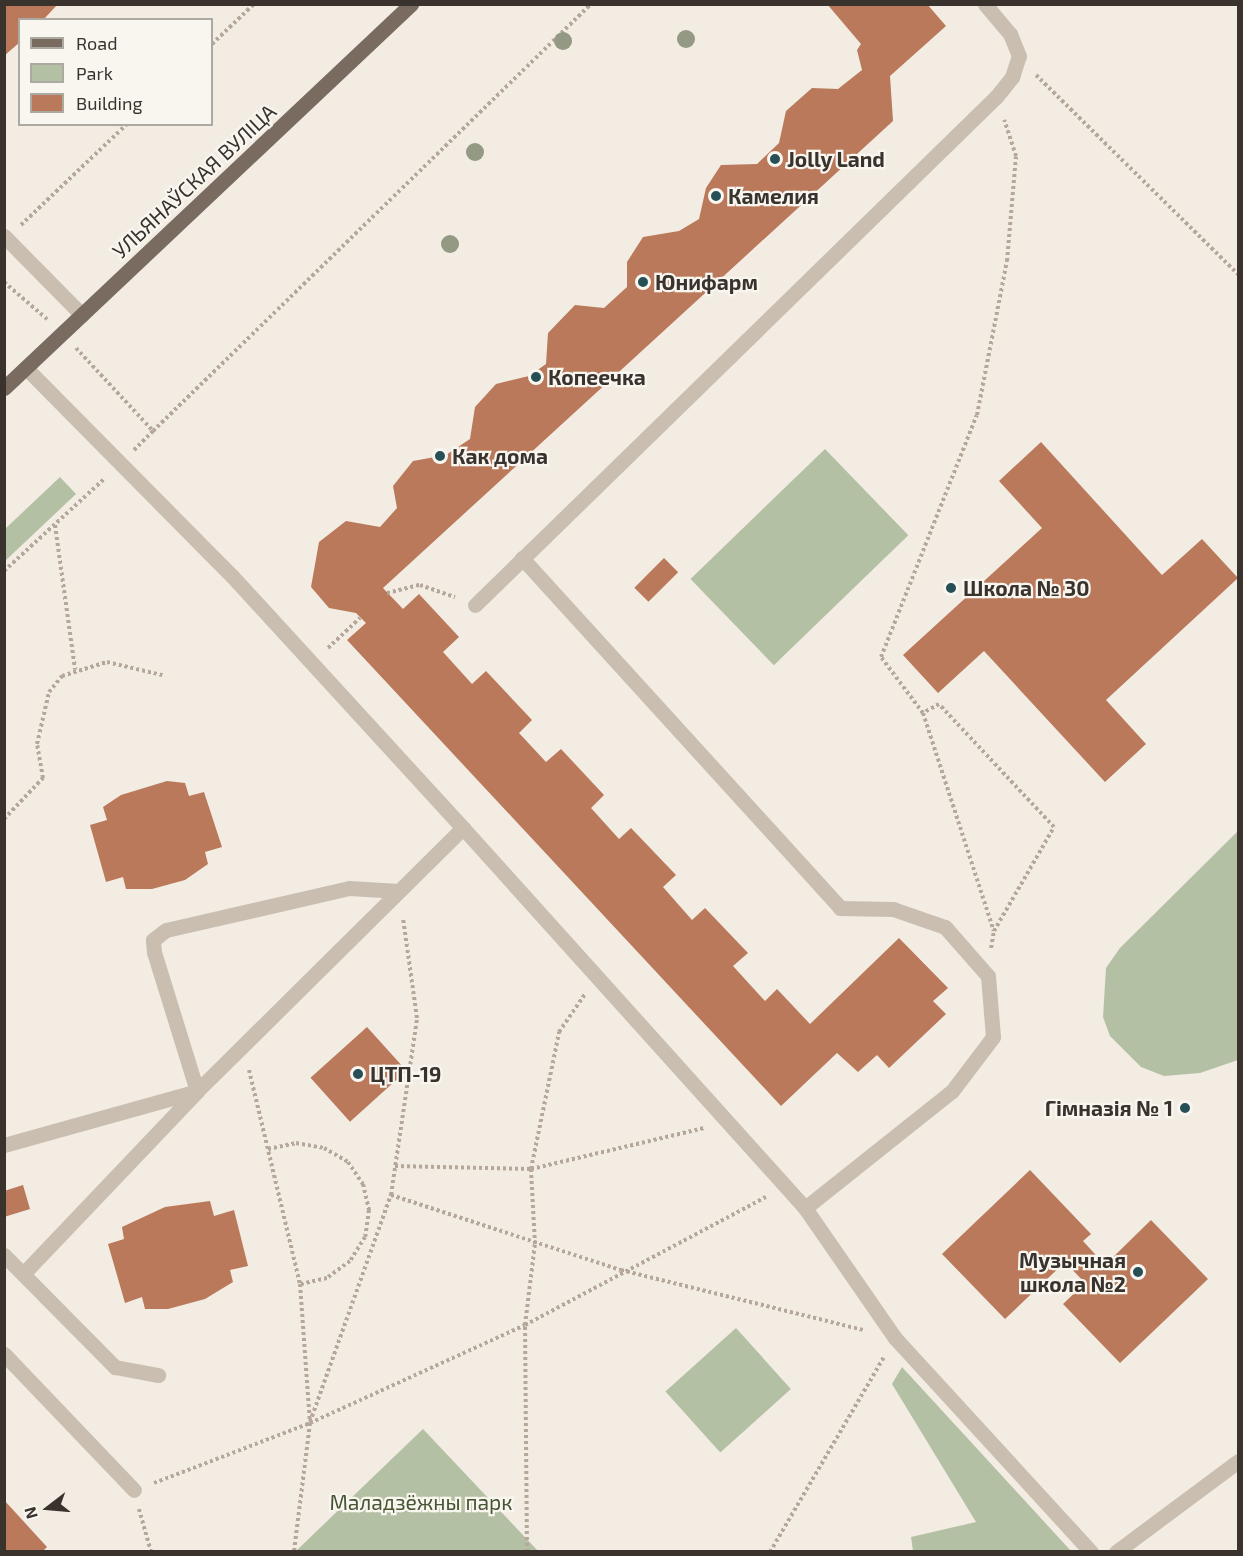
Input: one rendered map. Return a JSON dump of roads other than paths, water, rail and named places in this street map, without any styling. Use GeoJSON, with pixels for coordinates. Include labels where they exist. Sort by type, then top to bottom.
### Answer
{"type":"FeatureCollection","features":[{"type":"Feature","properties":{"kind":"main road","name":"УЛЬЯНАЎСКАЯ ВУЛІЦА"},"geometry":{"type":"LineString","coordinates":[[4,388],[411,4]]}},
{"type":"Feature","properties":{"kind":"lane"},"geometry":{"type":"LineString","coordinates":[[475,605],[996,97],[1012,77],[1018,56],[1010,34],[985,4]]}},
{"type":"Feature","properties":{"kind":"lane"},"geometry":{"type":"LineString","coordinates":[[6,237],[82,315]]}},
{"type":"Feature","properties":{"kind":"lane"},"geometry":{"type":"LineString","coordinates":[[26,368],[122,463],[312,663],[463,828],[786,1187],[804,1208],[895,1338],[1091,1551]]}},
{"type":"Feature","properties":{"kind":"lane"},"geometry":{"type":"LineString","coordinates":[[522,558],[840,908],[893,909],[945,927],[988,976],[993,1037],[952,1091],[804,1208]]}},
{"type":"Feature","properties":{"kind":"lane"},"geometry":{"type":"LineString","coordinates":[[23,1274],[196,1091],[463,828]]}},
{"type":"Feature","properties":{"kind":"lane"},"geometry":{"type":"LineString","coordinates":[[196,1091],[153,939],[166,930],[349,888],[399,891]]}},
{"type":"Feature","properties":{"kind":"lane"},"geometry":{"type":"LineString","coordinates":[[4,1144],[196,1091]]}},
{"type":"Feature","properties":{"kind":"lane"},"geometry":{"type":"LineString","coordinates":[[4,1255],[115,1367],[158,1375]]}},
{"type":"Feature","properties":{"kind":"lane"},"geometry":{"type":"LineString","coordinates":[[4,1354],[135,1490]]}},
{"type":"Feature","properties":{"kind":"lane"},"geometry":{"type":"LineString","coordinates":[[1116,1551],[1239,1461]]}},
{"type":"Feature","properties":{"kind":"place","name":"Jolly Land"},"geometry":{"type":"Point","coordinates":[775,159]}},
{"type":"Feature","properties":{"kind":"place","name":"Камелия"},"geometry":{"type":"Point","coordinates":[716,196]}},
{"type":"Feature","properties":{"kind":"place","name":"Юнифарм"},"geometry":{"type":"Point","coordinates":[643,282]}},
{"type":"Feature","properties":{"kind":"place","name":"Копеечка"},"geometry":{"type":"Point","coordinates":[536,377]}},
{"type":"Feature","properties":{"kind":"place","name":"Как дома"},"geometry":{"type":"Point","coordinates":[440,456]}},
{"type":"Feature","properties":{"kind":"place","name":"Школа № 30"},"geometry":{"type":"Point","coordinates":[951,588]}},
{"type":"Feature","properties":{"kind":"place","name":"ЦТП-19"},"geometry":{"type":"Point","coordinates":[358,1074]}},
{"type":"Feature","properties":{"kind":"place","name":"Гімназія № 1"},"geometry":{"type":"Point","coordinates":[1185,1108]}},
{"type":"Feature","properties":{"kind":"place","name":"Музычная школа №2"},"geometry":{"type":"Point","coordinates":[1138,1272]}},
{"type":"Feature","properties":{"kind":"park label","name":"Маладзёжны парк"},"geometry":{"type":"Point","coordinates":[421,1502]}}]}
